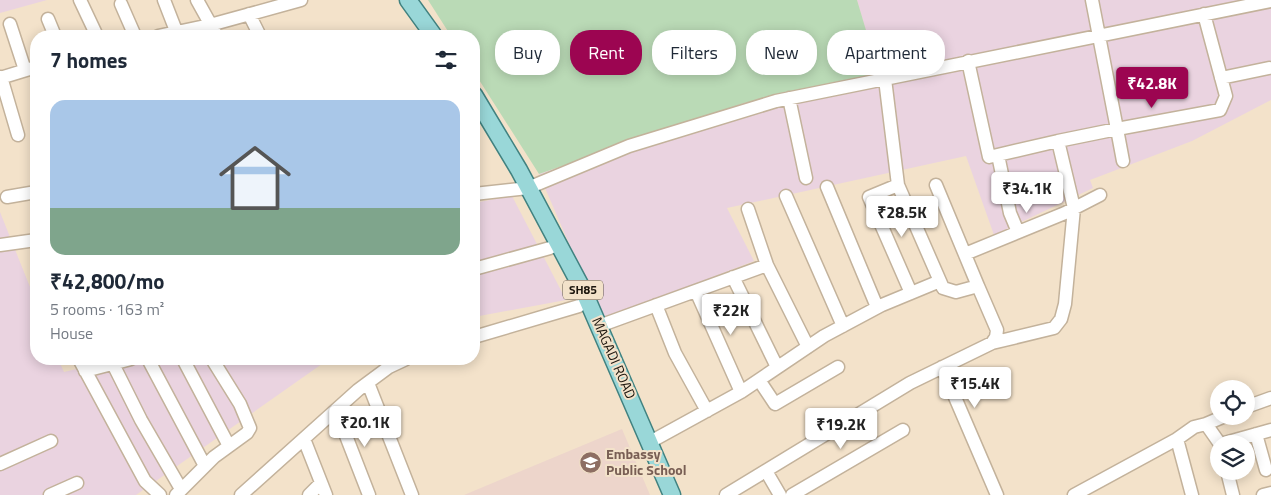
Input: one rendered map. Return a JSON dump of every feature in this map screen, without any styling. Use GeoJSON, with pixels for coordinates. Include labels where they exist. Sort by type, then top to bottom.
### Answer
{"type":"FeatureCollection","features":[{"type":"Feature","properties":{"kind":"main road"},"geometry":{"type":"LineString","coordinates":[[396,0],[418,30]]}},
{"type":"Feature","properties":{"kind":"main road"},"geometry":{"type":"LineString","coordinates":[[408,0],[430,30]]}},
{"type":"Feature","properties":{"kind":"main road","name":"MAGADI ROAD"},"geometry":{"type":"LineString","coordinates":[[480,106],[523,188],[584,292],[672,495]]}},
{"type":"Feature","properties":{"kind":"main road","name":"MAGADI ROAD"},"geometry":{"type":"LineString","coordinates":[[480,123],[523,188],[550,248],[580,306],[662,495]]}},
{"type":"Feature","properties":{"kind":"street"},"geometry":{"type":"LineString","coordinates":[[80,0],[94,30]]}},
{"type":"Feature","properties":{"kind":"street"},"geometry":{"type":"LineString","coordinates":[[164,0],[175,30]]}},
{"type":"Feature","properties":{"kind":"street"},"geometry":{"type":"LineString","coordinates":[[197,0],[212,30]]}},
{"type":"Feature","properties":{"kind":"street"},"geometry":{"type":"LineString","coordinates":[[215,30],[249,14],[301,0]]}},
{"type":"Feature","properties":{"kind":"street"},"geometry":{"type":"LineString","coordinates":[[1092,0],[1123,161]]}},
{"type":"Feature","properties":{"kind":"street"},"geometry":{"type":"LineString","coordinates":[[480,193],[523,188],[629,146],[789,98],[1271,1]]}},
{"type":"Feature","properties":{"kind":"street"},"geometry":{"type":"LineString","coordinates":[[121,4],[132,30]]}},
{"type":"Feature","properties":{"kind":"street"},"geometry":{"type":"LineString","coordinates":[[249,14],[257,30]]}},
{"type":"Feature","properties":{"kind":"street"},"geometry":{"type":"LineString","coordinates":[[968,62],[989,158],[1058,141],[1220,110],[1226,96],[1204,14]]}},
{"type":"Feature","properties":{"kind":"street"},"geometry":{"type":"LineString","coordinates":[[48,19],[53,30]]}},
{"type":"Feature","properties":{"kind":"street"},"geometry":{"type":"LineString","coordinates":[[10,24],[30,65]]}},
{"type":"Feature","properties":{"kind":"street"},"geometry":{"type":"LineString","coordinates":[[1221,78],[1269,68]]}},
{"type":"Feature","properties":{"kind":"street"},"geometry":{"type":"LineString","coordinates":[[18,135],[1,77],[30,72]]}},
{"type":"Feature","properties":{"kind":"street"},"geometry":{"type":"LineString","coordinates":[[885,78],[898,185],[943,288],[956,292],[978,286]]}},
{"type":"Feature","properties":{"kind":"street"},"geometry":{"type":"LineString","coordinates":[[789,98],[806,178]]}},
{"type":"Feature","properties":{"kind":"street"},"geometry":{"type":"LineString","coordinates":[[726,495],[910,383],[992,342],[1054,328],[1061,319],[1065,304],[1074,208],[1058,141]]}},
{"type":"Feature","properties":{"kind":"street"},"geometry":{"type":"LineString","coordinates":[[998,155],[1010,213],[1018,232]]}},
{"type":"Feature","properties":{"kind":"street"},"geometry":{"type":"LineString","coordinates":[[898,185],[869,197],[911,293]]}},
{"type":"Feature","properties":{"kind":"street"},"geometry":{"type":"LineString","coordinates":[[936,185],[997,330],[996,337],[992,342]]}},
{"type":"Feature","properties":{"kind":"street"},"geometry":{"type":"LineString","coordinates":[[827,187],[877,307]]}},
{"type":"Feature","properties":{"kind":"street"},"geometry":{"type":"LineString","coordinates":[[7,197],[30,193]]}},
{"type":"Feature","properties":{"kind":"street"},"geometry":{"type":"LineString","coordinates":[[965,254],[1074,208],[1100,195]]}},
{"type":"Feature","properties":{"kind":"street"},"geometry":{"type":"LineString","coordinates":[[786,196],[843,326]]}},
{"type":"Feature","properties":{"kind":"street"},"geometry":{"type":"LineString","coordinates":[[748,209],[768,265],[808,347]]}},
{"type":"Feature","properties":{"kind":"street"},"geometry":{"type":"LineString","coordinates":[[0,245],[30,241]]}},
{"type":"Feature","properties":{"kind":"street"},"geometry":{"type":"LineString","coordinates":[[480,267],[550,248]]}},
{"type":"Feature","properties":{"kind":"street"},"geometry":{"type":"LineString","coordinates":[[599,326],[768,265]]}},
{"type":"Feature","properties":{"kind":"street"},"geometry":{"type":"LineString","coordinates":[[733,277],[777,367]]}},
{"type":"Feature","properties":{"kind":"street"},"geometry":{"type":"LineString","coordinates":[[650,442],[741,392],[808,347],[877,307],[940,281]]}},
{"type":"Feature","properties":{"kind":"street"},"geometry":{"type":"LineString","coordinates":[[696,291],[741,392]]}},
{"type":"Feature","properties":{"kind":"street"},"geometry":{"type":"LineString","coordinates":[[656,305],[675,353],[707,411]]}},
{"type":"Feature","properties":{"kind":"street"},"geometry":{"type":"LineString","coordinates":[[480,335],[580,306]]}},
{"type":"Feature","properties":{"kind":"street"},"geometry":{"type":"LineString","coordinates":[[82,365],[145,481],[160,495]]}},
{"type":"Feature","properties":{"kind":"street"},"geometry":{"type":"LineString","coordinates":[[85,372],[109,365]]}},
{"type":"Feature","properties":{"kind":"street"},"geometry":{"type":"LineString","coordinates":[[123,365],[141,420],[179,492],[205,466],[247,434],[250,428],[240,404],[216,365]]}},
{"type":"Feature","properties":{"kind":"street"},"geometry":{"type":"LineString","coordinates":[[151,365],[205,466]]}},
{"type":"Feature","properties":{"kind":"street"},"geometry":{"type":"LineString","coordinates":[[186,365],[229,446]]}},
{"type":"Feature","properties":{"kind":"street"},"geometry":{"type":"LineString","coordinates":[[241,495],[336,410],[368,383],[394,365]]}},
{"type":"Feature","properties":{"kind":"street"},"geometry":{"type":"LineString","coordinates":[[759,380],[775,404],[838,367]]}},
{"type":"Feature","properties":{"kind":"street"},"geometry":{"type":"LineString","coordinates":[[942,367],[997,495]]}},
{"type":"Feature","properties":{"kind":"street"},"geometry":{"type":"LineString","coordinates":[[368,383],[412,495]]}},
{"type":"Feature","properties":{"kind":"street"},"geometry":{"type":"LineString","coordinates":[[1255,404],[1271,398]]}},
{"type":"Feature","properties":{"kind":"street"},"geometry":{"type":"LineString","coordinates":[[336,410],[368,495]]}},
{"type":"Feature","properties":{"kind":"street"},"geometry":{"type":"LineString","coordinates":[[1074,495],[1087,492],[1194,427],[1210,422]]}},
{"type":"Feature","properties":{"kind":"street"},"geometry":{"type":"LineString","coordinates":[[1206,424],[1214,435]]}},
{"type":"Feature","properties":{"kind":"street"},"geometry":{"type":"LineString","coordinates":[[792,495],[903,430]]}},
{"type":"Feature","properties":{"kind":"street"},"geometry":{"type":"LineString","coordinates":[[1252,435],[1271,430]]}},
{"type":"Feature","properties":{"kind":"street"},"geometry":{"type":"LineString","coordinates":[[1256,434],[1266,470]]}},
{"type":"Feature","properties":{"kind":"street"},"geometry":{"type":"LineString","coordinates":[[304,439],[324,489],[308,495]]}},
{"type":"Feature","properties":{"kind":"street"},"geometry":{"type":"LineString","coordinates":[[1177,439],[1192,495]]}},
{"type":"Feature","properties":{"kind":"street"},"geometry":{"type":"LineString","coordinates":[[0,464],[51,442]]}},
{"type":"Feature","properties":{"kind":"street"},"geometry":{"type":"LineString","coordinates":[[766,471],[780,495]]}},
{"type":"Feature","properties":{"kind":"street"},"geometry":{"type":"LineString","coordinates":[[1229,480],[1232,495]]}},
{"type":"Feature","properties":{"kind":"street"},"geometry":{"type":"LineString","coordinates":[[50,495],[77,483]]}},
{"type":"Feature","properties":{"kind":"street"},"geometry":{"type":"LineString","coordinates":[[1263,495],[1271,493]]}},
{"type":"Feature","properties":{"kind":"shaded area"},"geometry":{"type":"Polygon","coordinates":[[[0,0],[47,0],[0,13],[0,0]]]}},
{"type":"Feature","properties":{"kind":"shaded area"},"geometry":{"type":"Polygon","coordinates":[[[857,0],[1271,0],[1271,100],[1192,141],[1090,180],[1093,188],[994,235],[966,156],[727,208],[754,261],[602,320],[539,174],[744,103],[873,75],[945,75],[945,30],[866,30],[857,0]]]}},
{"type":"Feature","properties":{"kind":"shaded area"},"geometry":{"type":"Polygon","coordinates":[[[512,196],[566,300],[480,316],[480,202],[512,196]]]}},
{"type":"Feature","properties":{"kind":"shaded area"},"geometry":{"type":"Polygon","coordinates":[[[0,212],[30,287],[30,365],[61,365],[64,372],[93,365],[320,365],[136,495],[0,495],[0,212]]]}},
{"type":"Feature","properties":{"kind":"shaded area","name":"Embassy Public School"},"geometry":{"type":"Polygon","coordinates":[[[622,429],[650,495],[464,495],[622,429]]]}},
{"type":"Feature","properties":{"kind":"green space"},"geometry":{"type":"Polygon","coordinates":[[[428,0],[857,0],[866,30],[827,30],[827,75],[874,75],[744,103],[539,174],[480,81],[480,30],[447,30],[428,0]]]}},
{"type":"Feature","properties":{"kind":"place","name":"Embassy Public School"},"geometry":{"type":"Point","coordinates":[590,462]}}]}
